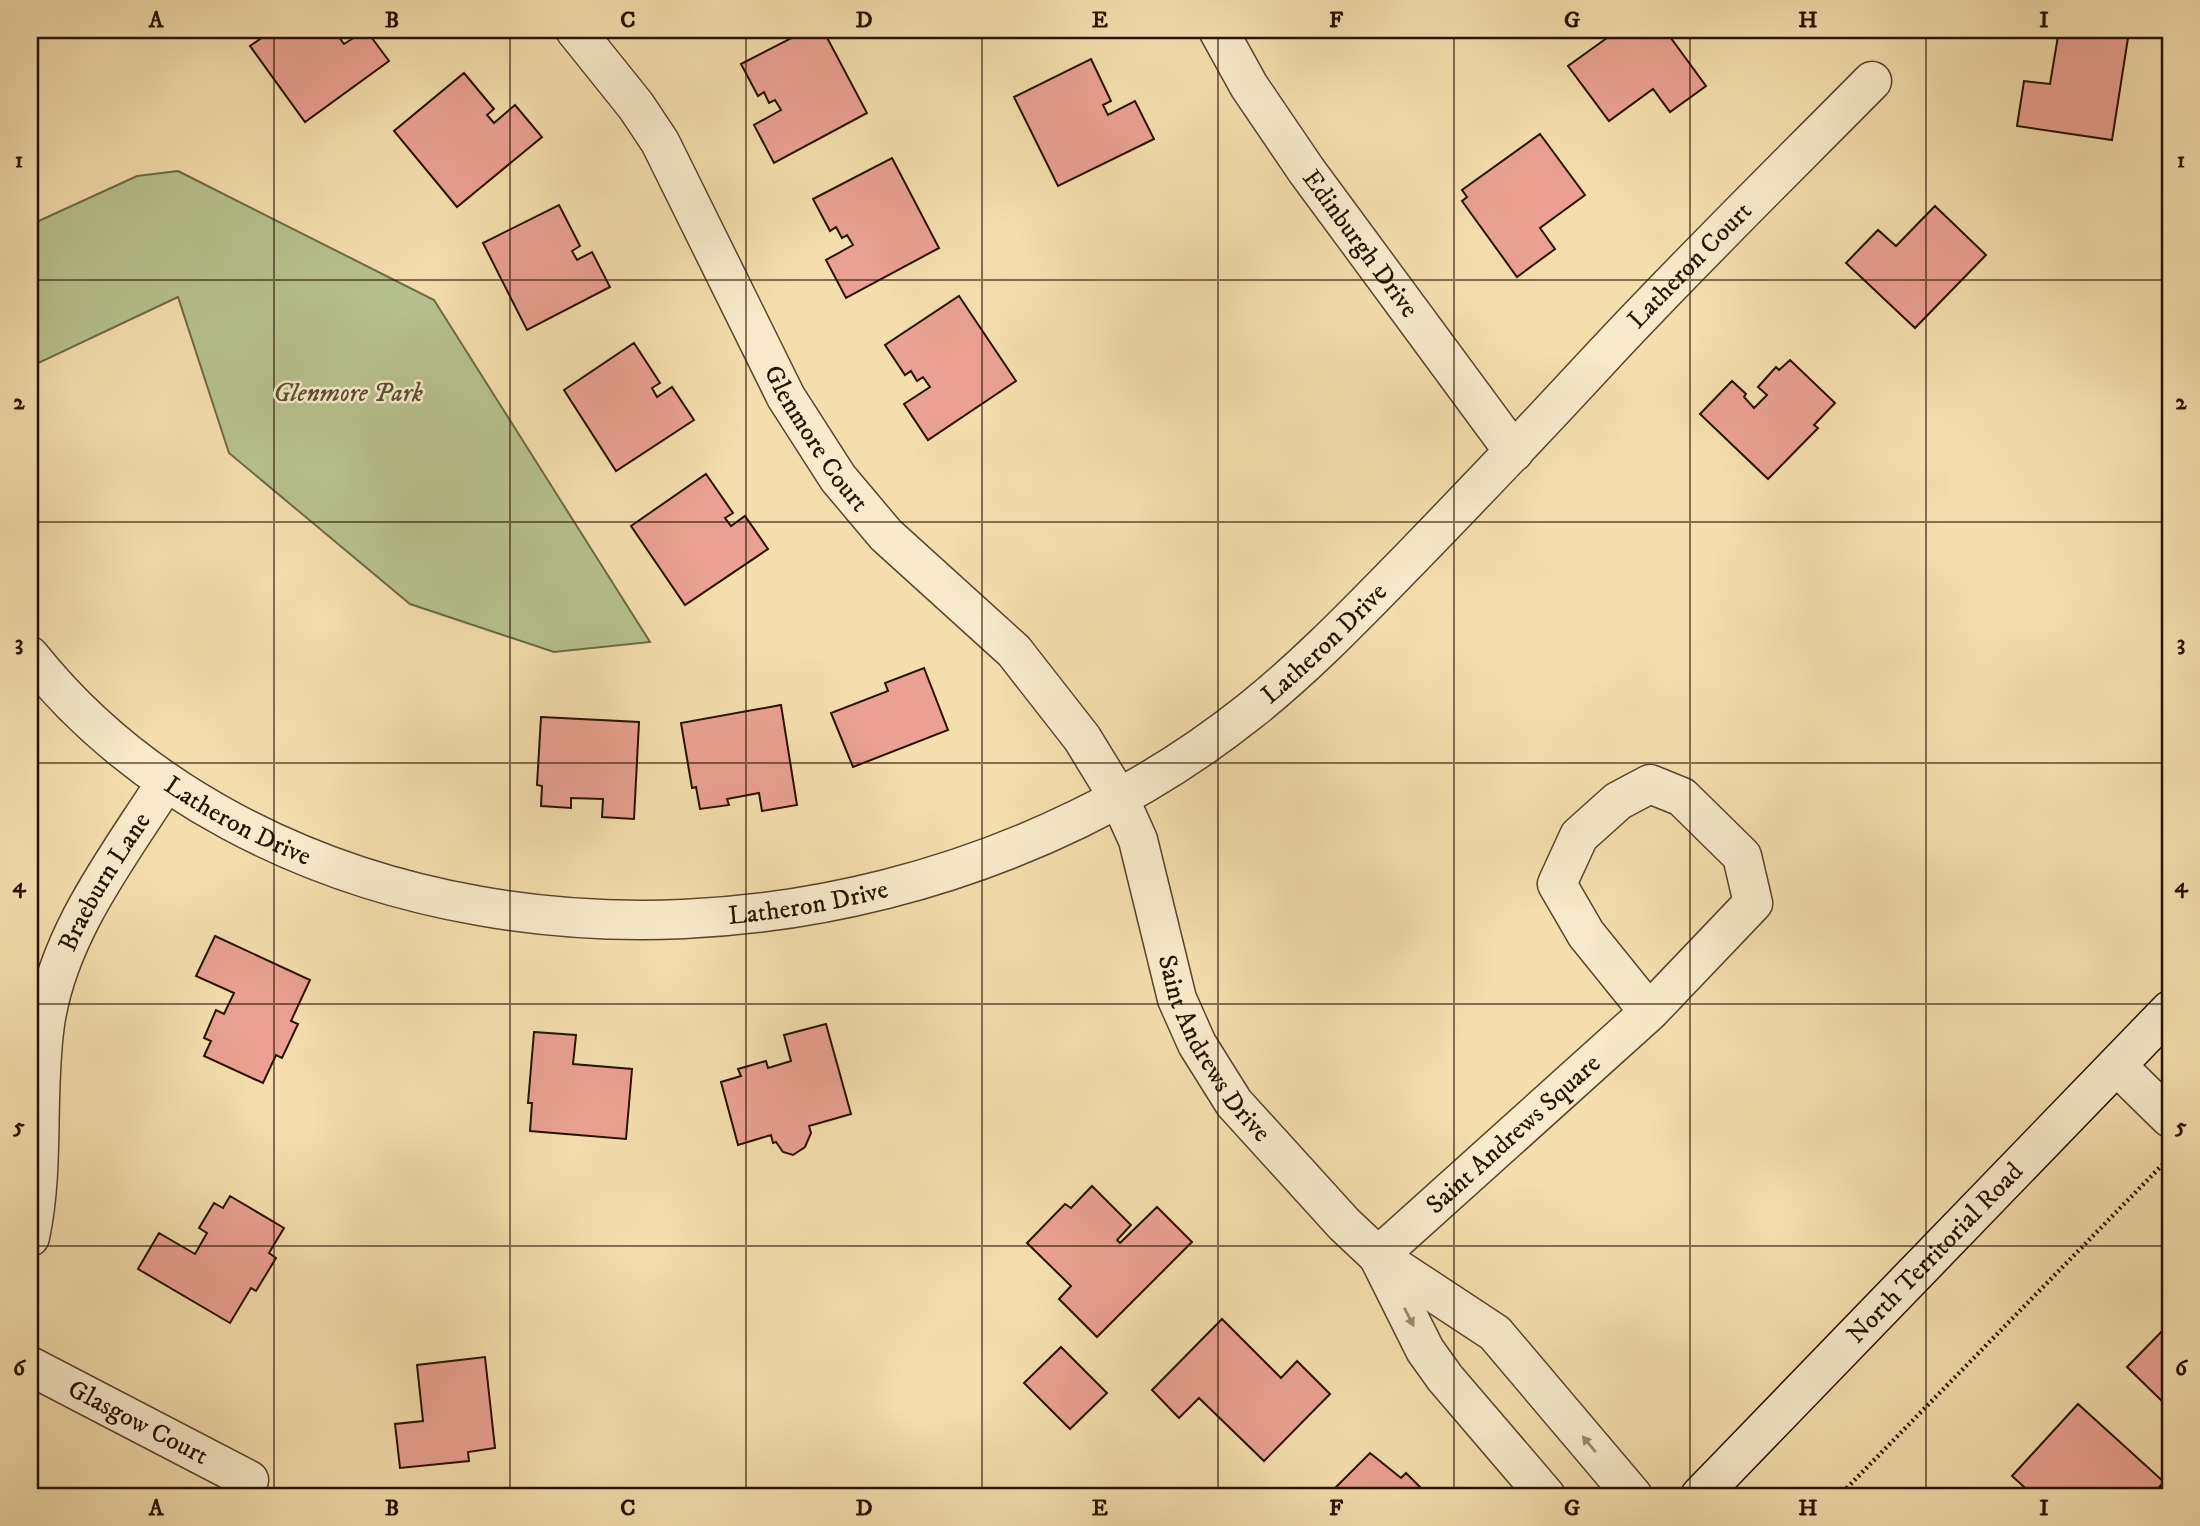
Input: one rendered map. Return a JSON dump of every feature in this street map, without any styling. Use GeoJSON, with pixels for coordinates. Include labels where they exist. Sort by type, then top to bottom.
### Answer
{"type":"FeatureCollection","features":[{"type":"Feature","properties":{"kind":"street","name":"Glenmore Court"},"geometry":{"type":"LineString","coordinates":[[575,30],[636,106],[660,142],[786,397],[838,478],[886,535],[1014,650],[1082,738],[1120,800]]}},
{"type":"Feature","properties":{"kind":"street","name":"Edinburgh Drive"},"geometry":{"type":"LineString","coordinates":[[1218,30],[1249,86],[1306,170],[1514,452]]}},
{"type":"Feature","properties":{"kind":"street","name":"Latheron Court"},"geometry":{"type":"LineString","coordinates":[[1514,452],[1655,299],[1872,81]]}},
{"type":"Feature","properties":{"kind":"street","name":"Latheron Drive"},"geometry":{"type":"LineString","coordinates":[[30,656],[87,719],[166,782],[215,813],[279,846],[393,887],[511,911],[638,920],[763,912],[896,886],[1018,844],[1120,800],[1203,747],[1294,674],[1330,641],[1514,452]]}},
{"type":"Feature","properties":{"kind":"street","name":"Braeburn Lane"},"geometry":{"type":"LineString","coordinates":[[30,1237],[39,1161],[41,1059],[54,984],[73,935],[95,893],[166,782]]}},
{"type":"Feature","properties":{"kind":"street","name":"Saint Andrews Square"},"geometry":{"type":"LineString","coordinates":[[1378,1256],[1648,1012],[1753,903],[1742,856],[1682,797],[1650,785],[1618,801],[1579,836],[1557,884],[1586,934],[1648,1012]]}},
{"type":"Feature","properties":{"kind":"street","name":"Saint Andrews Drive"},"geometry":{"type":"LineString","coordinates":[[1120,800],[1139,840],[1177,999],[1197,1044],[1234,1103],[1378,1256],[1495,1333],[1633,1496]]}},
{"type":"Feature","properties":{"kind":"street","name":"North Territorial Road"},"geometry":{"type":"LineString","coordinates":[[1700,1496],[2170,1010]]}},
{"type":"Feature","properties":{"kind":"street"},"geometry":{"type":"LineString","coordinates":[[2116,1066],[2170,1118]]}},
{"type":"Feature","properties":{"kind":"street","name":"Saint Andrews Drive"},"geometry":{"type":"LineString","coordinates":[[1378,1256],[1425,1350],[1438,1369],[1546,1496]]}},
{"type":"Feature","properties":{"kind":"street","name":"Glasgow Court"},"geometry":{"type":"LineString","coordinates":[[30,1366],[248,1480]]}},
{"type":"Feature","properties":{"kind":"path"},"geometry":{"type":"LineString","coordinates":[[1839,1496],[2170,1156]]}},
{"type":"Feature","properties":{"kind":"green space","name":"Glenmore Park"},"geometry":{"type":"Polygon","coordinates":[[[178,171],[434,300],[650,642],[554,652],[410,604],[229,453],[178,297],[30,367],[30,225],[137,176],[178,171]]]}},
{"type":"Feature","properties":{"kind":"building"},"geometry":{"type":"Polygon","coordinates":[[[273,30],[345,30],[347,32],[339,37],[344,44],[366,30],[389,61],[305,122],[250,46],[273,30]]]}},
{"type":"Feature","properties":{"kind":"building"},"geometry":{"type":"Polygon","coordinates":[[[807,30],[823,30],[867,113],[774,163],[754,125],[781,110],[775,100],[769,103],[764,92],[758,96],[741,64],[807,30]]]}},
{"type":"Feature","properties":{"kind":"building"},"geometry":{"type":"Polygon","coordinates":[[[1618,30],[1665,30],[1706,86],[1670,112],[1653,89],[1609,121],[1568,66],[1618,30]]]}},
{"type":"Feature","properties":{"kind":"building"},"geometry":{"type":"Polygon","coordinates":[[[2059,30],[2128,38],[2112,140],[2017,126],[2024,81],[2050,84],[2059,30]]]}},
{"type":"Feature","properties":{"kind":"building"},"geometry":{"type":"Polygon","coordinates":[[[1091,59],[1111,101],[1103,105],[1108,115],[1135,101],[1154,139],[1058,186],[1014,97],[1091,59]]]}},
{"type":"Feature","properties":{"kind":"building"},"geometry":{"type":"Polygon","coordinates":[[[464,73],[494,109],[487,115],[494,123],[515,105],[542,137],[457,207],[394,131],[464,73]]]}},
{"type":"Feature","properties":{"kind":"building"},"geometry":{"type":"Polygon","coordinates":[[[1540,134],[1585,195],[1540,228],[1555,249],[1517,277],[1462,201],[1467,197],[1462,190],[1540,134]]]}},
{"type":"Feature","properties":{"kind":"building"},"geometry":{"type":"Polygon","coordinates":[[[892,158],[939,248],[846,298],[826,260],[853,245],[847,235],[842,238],[836,227],[830,231],[813,199],[892,158]]]}},
{"type":"Feature","properties":{"kind":"building"},"geometry":{"type":"Polygon","coordinates":[[[559,205],[580,246],[572,251],[577,260],[592,252],[610,287],[527,330],[483,243],[559,205]]]}},
{"type":"Feature","properties":{"kind":"building"},"geometry":{"type":"Polygon","coordinates":[[[1935,206],[1986,255],[1915,328],[1846,263],[1878,230],[1896,246],[1935,206]]]}},
{"type":"Feature","properties":{"kind":"building"},"geometry":{"type":"Polygon","coordinates":[[[959,296],[1016,381],[928,440],[904,404],[930,387],[923,377],[917,381],[911,371],[905,375],[885,345],[959,296]]]}},
{"type":"Feature","properties":{"kind":"building"},"geometry":{"type":"Polygon","coordinates":[[[634,343],[660,383],[652,388],[657,397],[672,387],[694,420],[616,471],[564,390],[634,343]]]}},
{"type":"Feature","properties":{"kind":"building"},"geometry":{"type":"Polygon","coordinates":[[[1790,360],[1835,403],[1814,425],[1818,428],[1768,479],[1700,414],[1732,381],[1746,394],[1744,397],[1754,408],[1767,395],[1758,387],[1776,367],[1779,370],[1790,360]]]}},
{"type":"Feature","properties":{"kind":"building"},"geometry":{"type":"Polygon","coordinates":[[[706,474],[733,513],[725,518],[731,526],[745,516],[768,549],[685,605],[631,526],[706,474]]]}},
{"type":"Feature","properties":{"kind":"building"},"geometry":{"type":"Polygon","coordinates":[[[924,668],[948,730],[853,767],[831,713],[888,691],[885,683],[924,668]]]}},
{"type":"Feature","properties":{"kind":"building"},"geometry":{"type":"Polygon","coordinates":[[[781,705],[797,805],[762,811],[759,793],[727,799],[729,805],[700,809],[696,787],[692,788],[681,723],[781,705]]]}},
{"type":"Feature","properties":{"kind":"building"},"geometry":{"type":"Polygon","coordinates":[[[541,717],[639,722],[634,819],[602,817],[603,799],[571,798],[571,808],[541,806],[542,786],[537,785],[541,717]]]}},
{"type":"Feature","properties":{"kind":"building"},"geometry":{"type":"Polygon","coordinates":[[[215,936],[310,980],[291,1021],[298,1024],[282,1058],[276,1055],[263,1083],[204,1056],[211,1041],[204,1038],[216,1010],[224,1014],[234,993],[196,976],[215,936]]]}},
{"type":"Feature","properties":{"kind":"building"},"geometry":{"type":"Polygon","coordinates":[[[826,1024],[851,1114],[809,1126],[811,1133],[805,1147],[793,1155],[783,1152],[776,1142],[773,1143],[771,1135],[738,1145],[721,1082],[741,1076],[738,1069],[766,1061],[768,1068],[791,1061],[784,1035],[826,1024]]]}},
{"type":"Feature","properties":{"kind":"building"},"geometry":{"type":"Polygon","coordinates":[[[534,1032],[576,1035],[573,1064],[632,1069],[626,1139],[530,1131],[532,1103],[528,1103],[534,1032]]]}},
{"type":"Feature","properties":{"kind":"building"},"geometry":{"type":"Polygon","coordinates":[[[1092,1186],[1131,1225],[1117,1240],[1120,1243],[1157,1207],[1192,1242],[1097,1337],[1059,1299],[1071,1286],[1027,1243],[1065,1204],[1071,1208],[1092,1186]]]}},
{"type":"Feature","properties":{"kind":"building"},"geometry":{"type":"Polygon","coordinates":[[[230,1196],[284,1228],[269,1253],[276,1258],[256,1291],[251,1288],[230,1323],[138,1269],[159,1233],[195,1254],[207,1233],[199,1228],[214,1203],[223,1208],[230,1196]]]}},
{"type":"Feature","properties":{"kind":"building"},"geometry":{"type":"Polygon","coordinates":[[[1222,1319],[1281,1378],[1297,1361],[1330,1394],[1264,1461],[1199,1398],[1179,1418],[1152,1390],[1222,1319]]]}},
{"type":"Feature","properties":{"kind":"building"},"geometry":{"type":"Polygon","coordinates":[[[2170,1323],[2170,1409],[2127,1367],[2170,1323]]]}},
{"type":"Feature","properties":{"kind":"building"},"geometry":{"type":"Polygon","coordinates":[[[1061,1347],[1107,1393],[1070,1429],[1024,1383],[1061,1347]]]}},
{"type":"Feature","properties":{"kind":"building"},"geometry":{"type":"Polygon","coordinates":[[[485,1357],[495,1448],[468,1452],[469,1461],[400,1468],[395,1424],[423,1421],[417,1365],[485,1357]]]}},
{"type":"Feature","properties":{"kind":"building"},"geometry":{"type":"Polygon","coordinates":[[[2078,1404],[2164,1482],[2151,1496],[2034,1496],[2012,1476],[2078,1404]]]}},
{"type":"Feature","properties":{"kind":"building"},"geometry":{"type":"Polygon","coordinates":[[[1370,1453],[1401,1478],[1406,1473],[1422,1489],[1418,1493],[1421,1496],[1327,1496],[1370,1453]]]}}]}
